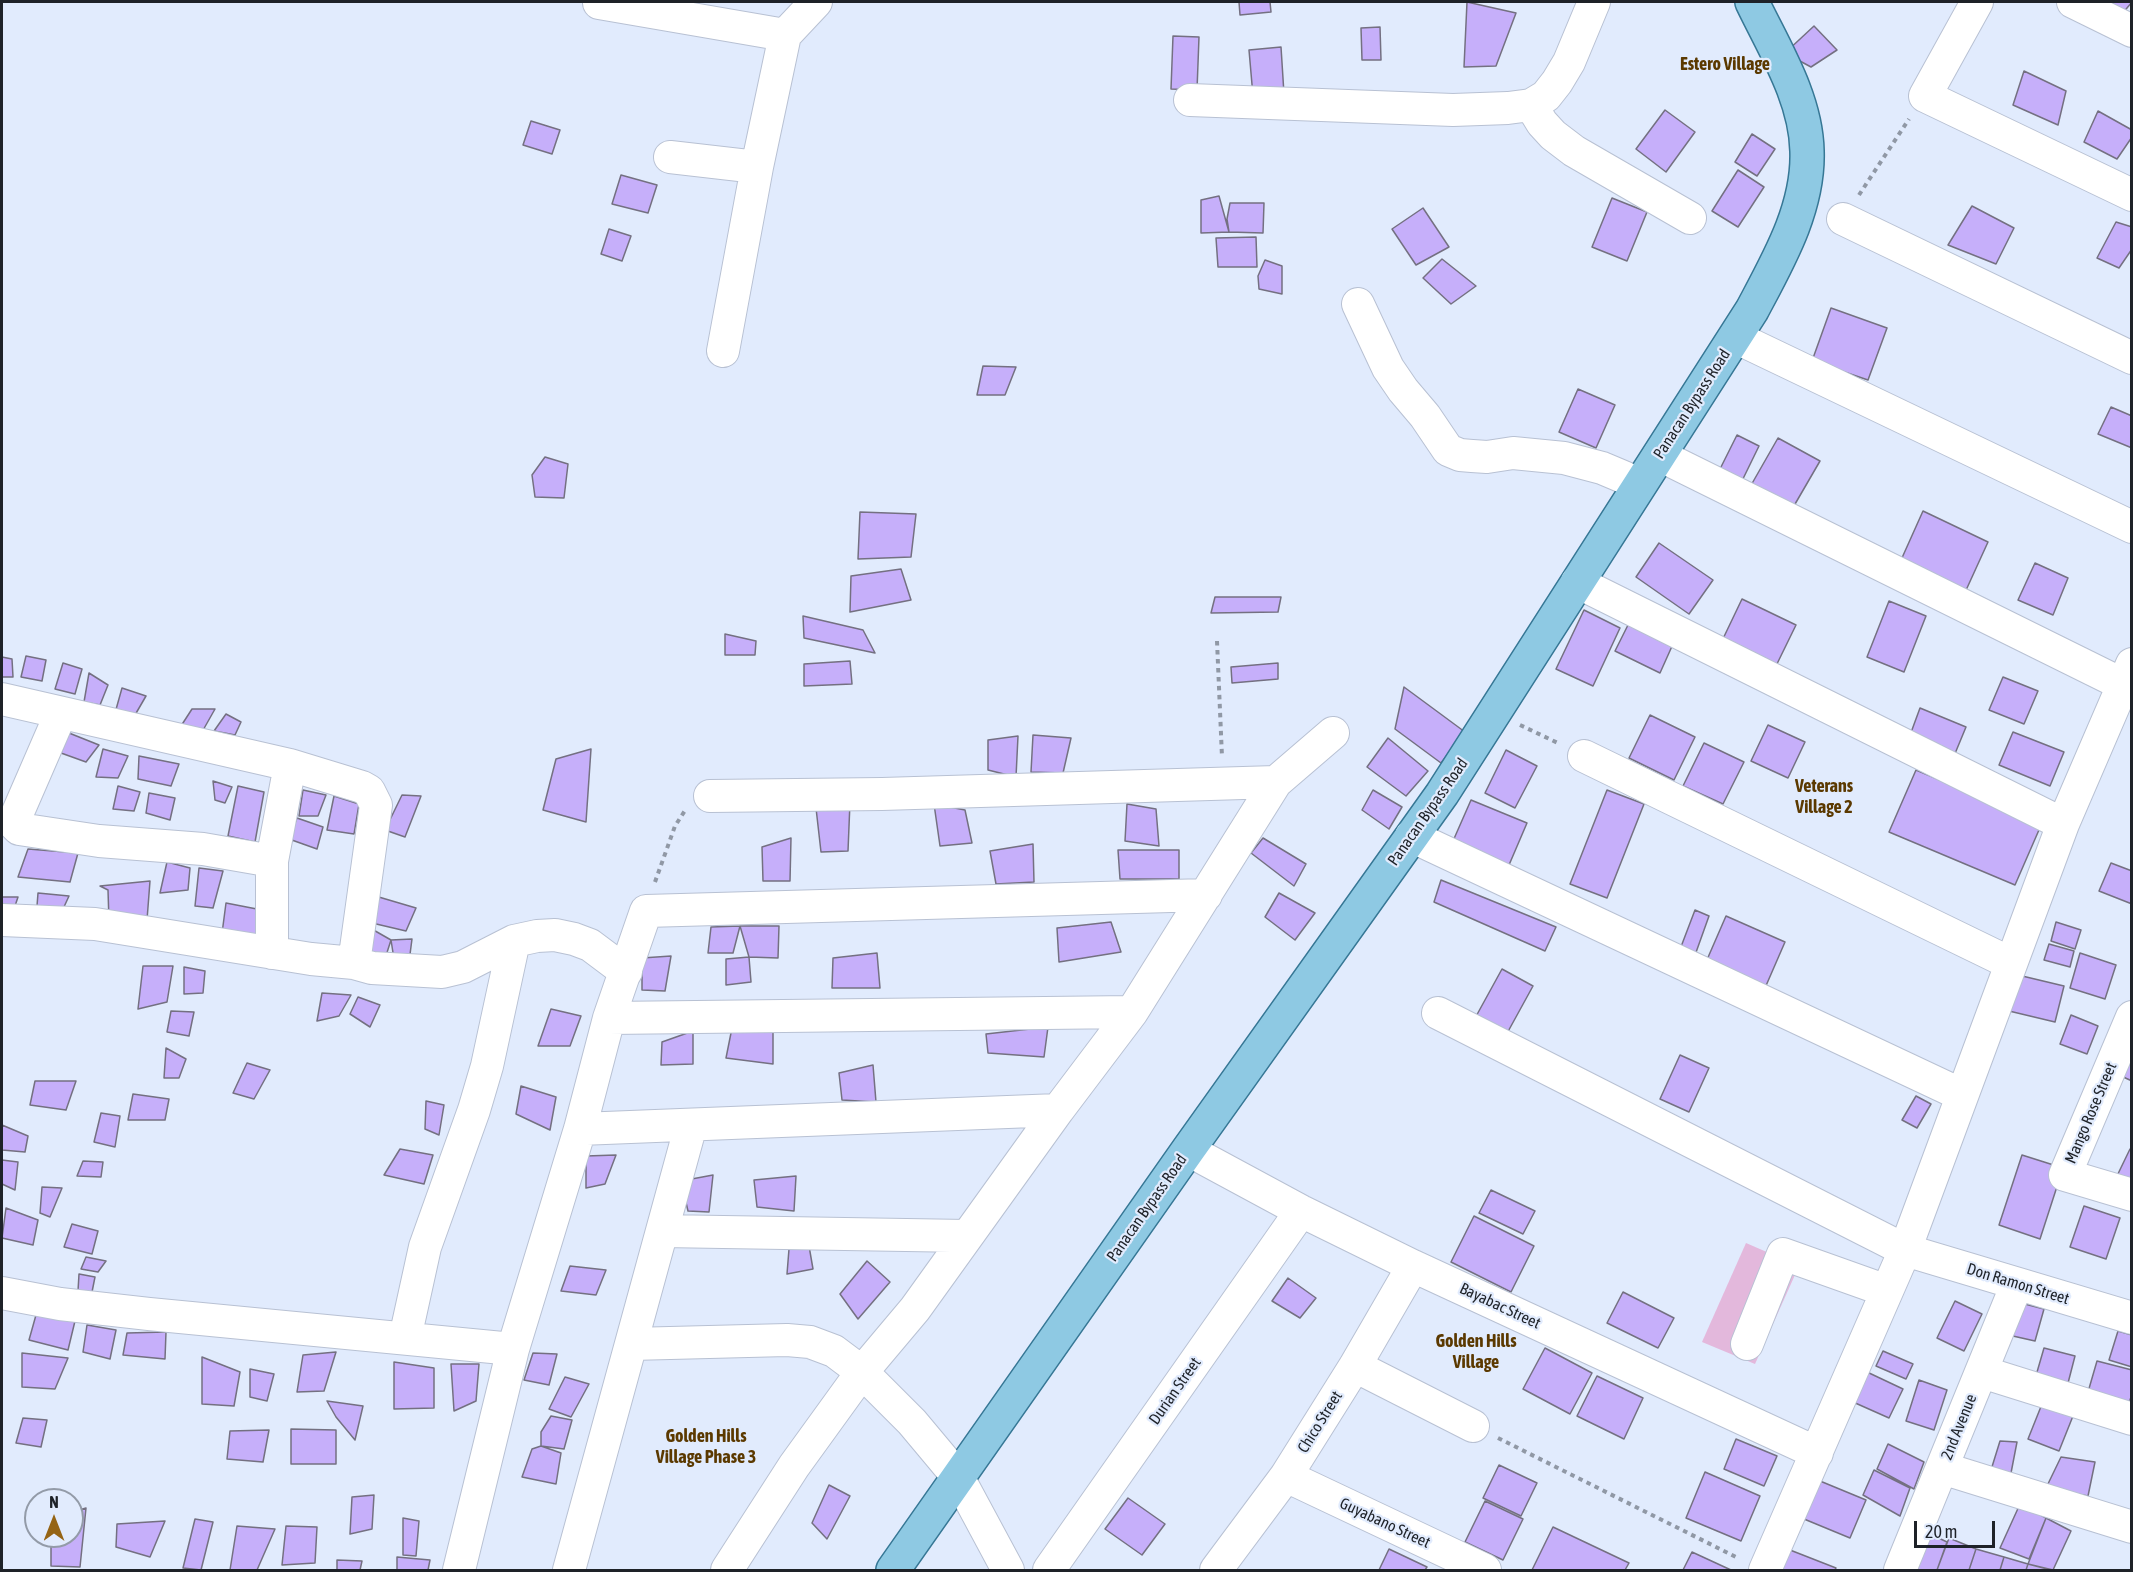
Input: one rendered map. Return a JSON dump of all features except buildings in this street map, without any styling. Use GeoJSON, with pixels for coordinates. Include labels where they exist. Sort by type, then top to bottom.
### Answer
{"type":"FeatureCollection","features":[{"type":"Feature","properties":{"kind":"main road","name":"Panacan Bypass Road"},"geometry":{"type":"LineString","coordinates":[[893,1570],[1496,713],[1577,582],[1735,337],[1783,251],[1802,199],[1808,151],[1802,116],[1788,76],[1752,2]]}},
{"type":"Feature","properties":{"kind":"street"},"geometry":{"type":"LineString","coordinates":[[723,351],[757,167],[785,35],[816,2]]}},
{"type":"Feature","properties":{"kind":"street"},"geometry":{"type":"LineString","coordinates":[[1190,100],[1453,110],[1531,105],[1546,96],[1557,82],[1569,62],[1594,2]]}},
{"type":"Feature","properties":{"kind":"street"},"geometry":{"type":"LineString","coordinates":[[1977,2],[1925,96],[2132,195]]}},
{"type":"Feature","properties":{"kind":"street"},"geometry":{"type":"LineString","coordinates":[[2073,2],[2132,31]]}},
{"type":"Feature","properties":{"kind":"street"},"geometry":{"type":"LineString","coordinates":[[599,3],[785,35]]}},
{"type":"Feature","properties":{"kind":"street"},"geometry":{"type":"LineString","coordinates":[[1531,105],[1542,123],[1574,151],[1690,218]]}},
{"type":"Feature","properties":{"kind":"street"},"geometry":{"type":"LineString","coordinates":[[670,157],[757,167]]}},
{"type":"Feature","properties":{"kind":"street"},"geometry":{"type":"LineString","coordinates":[[1843,219],[2132,358]]}},
{"type":"Feature","properties":{"kind":"street"},"geometry":{"type":"LineString","coordinates":[[1358,304],[1388,368],[1448,450],[1460,455],[1472,456],[1487,457],[1520,453],[1564,458],[1594,465],[1640,484]]}},
{"type":"Feature","properties":{"kind":"street"},"geometry":{"type":"LineString","coordinates":[[1735,337],[2132,527]]}},
{"type":"Feature","properties":{"kind":"street"},"geometry":{"type":"LineString","coordinates":[[1659,455],[2129,679],[2063,824],[1905,1250],[1816,1453],[1753,1565]]}},
{"type":"Feature","properties":{"kind":"street"},"geometry":{"type":"LineString","coordinates":[[1577,582],[2063,824]]}},
{"type":"Feature","properties":{"kind":"street"},"geometry":{"type":"LineString","coordinates":[[2,699],[290,765],[369,791],[376,805],[354,963]]}},
{"type":"Feature","properties":{"kind":"street"},"geometry":{"type":"LineString","coordinates":[[61,713],[18,812],[15,825],[19,829],[99,841],[203,849],[272,861]]}},
{"type":"Feature","properties":{"kind":"street"},"geometry":{"type":"LineString","coordinates":[[727,1570],[794,1466],[862,1372],[915,1309],[1058,1110],[1132,1012],[1276,782],[1333,733]]}},
{"type":"Feature","properties":{"kind":"street"},"geometry":{"type":"LineString","coordinates":[[1584,756],[2010,963]]}},
{"type":"Feature","properties":{"kind":"street"},"geometry":{"type":"LineString","coordinates":[[272,953],[272,861],[290,765]]}},
{"type":"Feature","properties":{"kind":"street"},"geometry":{"type":"LineString","coordinates":[[710,796],[882,794],[1276,782]]}},
{"type":"Feature","properties":{"kind":"street"},"geometry":{"type":"LineString","coordinates":[[1411,836],[1962,1095]]}},
{"type":"Feature","properties":{"kind":"street"},"geometry":{"type":"LineString","coordinates":[[459,1570],[513,1349],[580,1129],[609,1018],[646,911],[1206,894]]}},
{"type":"Feature","properties":{"kind":"street"},"geometry":{"type":"LineString","coordinates":[[2,920],[94,924],[272,953],[354,963],[372,968],[442,972],[463,968],[514,941],[555,935],[590,945],[626,972]]}},
{"type":"Feature","properties":{"kind":"street"},"geometry":{"type":"LineString","coordinates":[[405,1338],[425,1246],[474,1110],[487,1066],[514,941]]}},
{"type":"Feature","properties":{"kind":"street"},"geometry":{"type":"LineString","coordinates":[[609,1018],[1132,1012]]}},
{"type":"Feature","properties":{"kind":"street","name":"Don Ramon Street"},"geometry":{"type":"LineString","coordinates":[[1438,1013],[1905,1250],[2132,1318]]}},
{"type":"Feature","properties":{"kind":"street","name":"Mango Rose Street"},"geometry":{"type":"LineString","coordinates":[[2132,1017],[2065,1175],[2132,1195]]}},
{"type":"Feature","properties":{"kind":"street"},"geometry":{"type":"LineString","coordinates":[[580,1129],[1058,1110]]}},
{"type":"Feature","properties":{"kind":"street"},"geometry":{"type":"LineString","coordinates":[[569,1570],[691,1125]]}},
{"type":"Feature","properties":{"kind":"street","name":"Bayabac Street"},"geometry":{"type":"LineString","coordinates":[[1188,1150],[1301,1211],[1413,1266],[1816,1453]]}},
{"type":"Feature","properties":{"kind":"street","name":"Durian Street"},"geometry":{"type":"LineString","coordinates":[[1049,1570],[1301,1211]]}},
{"type":"Feature","properties":{"kind":"street"},"geometry":{"type":"LineString","coordinates":[[662,1231],[967,1236]]}},
{"type":"Feature","properties":{"kind":"street"},"geometry":{"type":"LineString","coordinates":[[1747,1344],[1783,1254],[1887,1291]]}},
{"type":"Feature","properties":{"kind":"street","name":"Chico Street"},"geometry":{"type":"LineString","coordinates":[[1216,1570],[1286,1476],[1355,1366],[1413,1266]]}},
{"type":"Feature","properties":{"kind":"street","name":"2nd Avenue"},"geometry":{"type":"LineString","coordinates":[[1900,1570],[2017,1284]]}},
{"type":"Feature","properties":{"kind":"street"},"geometry":{"type":"LineString","coordinates":[[2,1293],[60,1304],[138,1313],[513,1349]]}},
{"type":"Feature","properties":{"kind":"street"},"geometry":{"type":"LineString","coordinates":[[631,1344],[787,1340],[810,1342],[834,1350],[862,1372],[912,1422],[958,1478],[1008,1570]]}},
{"type":"Feature","properties":{"kind":"street"},"geometry":{"type":"LineString","coordinates":[[1355,1366],[1473,1426]]}},
{"type":"Feature","properties":{"kind":"street"},"geometry":{"type":"LineString","coordinates":[[1982,1372],[2132,1419]]}},
{"type":"Feature","properties":{"kind":"street"},"geometry":{"type":"LineString","coordinates":[[1942,1468],[2132,1527]]}},
{"type":"Feature","properties":{"kind":"street","name":"Guyabano Street"},"geometry":{"type":"LineString","coordinates":[[1286,1476],[1485,1570]]}},
{"type":"Feature","properties":{"kind":"path"},"geometry":{"type":"LineString","coordinates":[[1843,219],[1925,96]]}},
{"type":"Feature","properties":{"kind":"path"},"geometry":{"type":"LineString","coordinates":[[1217,641],[1224,783]]}},
{"type":"Feature","properties":{"kind":"path"},"geometry":{"type":"LineString","coordinates":[[1496,713],[1584,756]]}},
{"type":"Feature","properties":{"kind":"path"},"geometry":{"type":"LineString","coordinates":[[646,911],[675,826],[685,811],[698,800],[710,796]]}},
{"type":"Feature","properties":{"kind":"path"},"geometry":{"type":"LineString","coordinates":[[1473,1426],[1753,1565]]}},
{"type":"Feature","properties":{"kind":"shaded area"},"geometry":{"type":"Polygon","coordinates":[[[1746,1243],[1799,1266],[1755,1364],[1702,1342],[1746,1243]]]}},
{"type":"Feature","properties":{"kind":"district","name":"Estero Village"},"geometry":{"type":"Point","coordinates":[1725,64]}},
{"type":"Feature","properties":{"kind":"district","name":"Veterans Village 2"},"geometry":{"type":"Point","coordinates":[1824,796]}},
{"type":"Feature","properties":{"kind":"district","name":"Golden Hills Village"},"geometry":{"type":"Point","coordinates":[1476,1351]}},
{"type":"Feature","properties":{"kind":"district","name":"Golden Hills Village Phase 3"},"geometry":{"type":"Point","coordinates":[706,1446]}}]}
